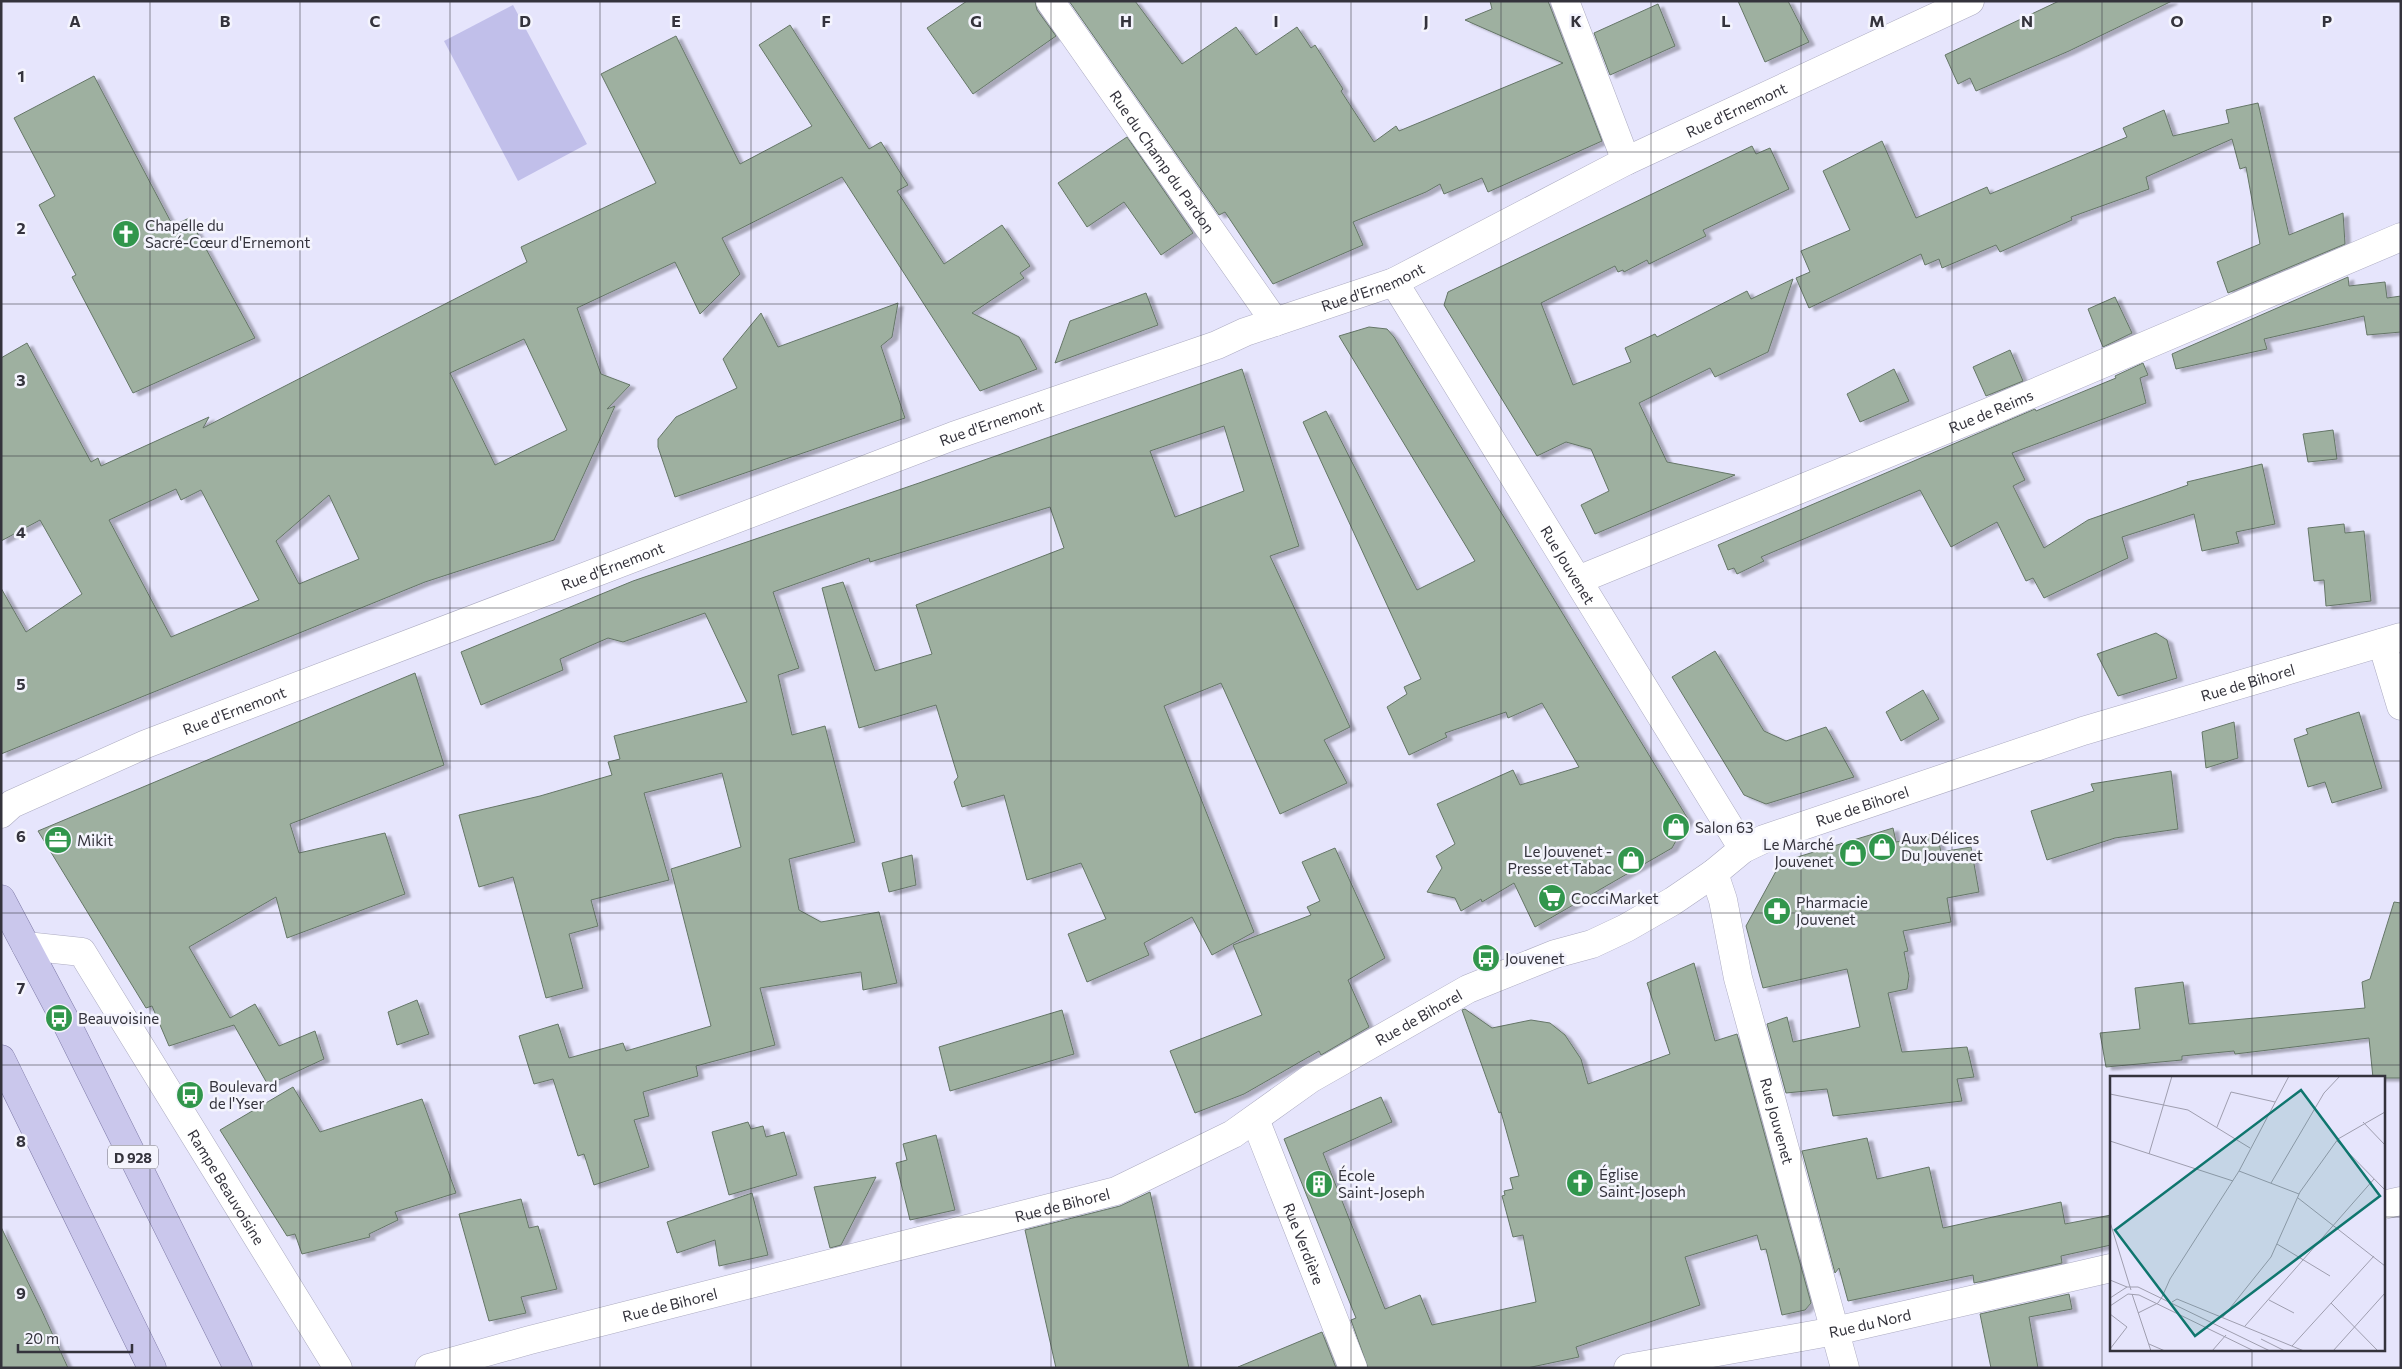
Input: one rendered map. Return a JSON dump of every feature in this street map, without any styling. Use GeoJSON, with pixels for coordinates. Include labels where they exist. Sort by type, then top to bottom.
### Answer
{"type":"FeatureCollection","features":[{"type":"Feature","properties":{"kind":"main road","name":"D 928"},"geometry":{"type":"LineString","coordinates":[[1,898],[238,1368]]}},
{"type":"Feature","properties":{"kind":"main road"},"geometry":{"type":"LineString","coordinates":[[1,1060],[152,1368]]}},
{"type":"Feature","properties":{"kind":"street","name":"Rue du Champ du Pardon"},"geometry":{"type":"LineString","coordinates":[[1050,1],[1275,322]]}},
{"type":"Feature","properties":{"kind":"street"},"geometry":{"type":"LineString","coordinates":[[1565,1],[1626,161]]}},
{"type":"Feature","properties":{"kind":"street","name":"Rue d'Ernemont"},"geometry":{"type":"LineString","coordinates":[[1,814],[12,804],[155,740],[953,436],[1207,348],[1245,332],[1394,282],[1626,161],[1970,1]]}},
{"type":"Feature","properties":{"kind":"street","name":"Rue de Reims"},"geometry":{"type":"LineString","coordinates":[[1578,580],[1989,412],[2401,237]]}},
{"type":"Feature","properties":{"kind":"street","name":"Rue Jouvenet"},"geometry":{"type":"LineString","coordinates":[[1394,282],[1743,849]]}},
{"type":"Feature","properties":{"kind":"street"},"geometry":{"type":"LineString","coordinates":[[2392,640],[2401,706]]}},
{"type":"Feature","properties":{"kind":"street","name":"Rue de Bihorel"},"geometry":{"type":"LineString","coordinates":[[428,1368],[530,1340],[1116,1191],[1206,1149],[1255,1119],[1310,1079],[1468,989],[1555,954],[1592,944],[1672,901],[1714,873],[1743,849],[1808,823],[2083,731],[2392,640]]}},
{"type":"Feature","properties":{"kind":"street","name":"Rue Jouvenet"},"geometry":{"type":"LineString","coordinates":[[1714,873],[1723,900],[1738,978],[1845,1368]]}},
{"type":"Feature","properties":{"kind":"street","name":"Rampe Beauvoisine"},"geometry":{"type":"LineString","coordinates":[[26,946],[82,952],[338,1368]]}},
{"type":"Feature","properties":{"kind":"street","name":"Rue Verdière"},"geometry":{"type":"LineString","coordinates":[[1255,1119],[1353,1368]]}},
{"type":"Feature","properties":{"kind":"street"},"geometry":{"type":"LineString","coordinates":[[2384,1205],[2401,1201]]}},
{"type":"Feature","properties":{"kind":"street","name":"Rue du Nord"},"geometry":{"type":"LineString","coordinates":[[1628,1368],[1835,1331],[2110,1268]]}},
{"type":"Feature","properties":{"kind":"shaded area"},"geometry":{"type":"Polygon","coordinates":[[[513,5],[587,144],[518,181],[444,41],[513,5]]]}},
{"type":"Feature","properties":{"kind":"building"},"geometry":{"type":"Polygon","coordinates":[[[967,1],[1035,1],[1037,10],[1056,36],[973,94],[927,28],[967,1]]]}},
{"type":"Feature","properties":{"kind":"building"},"geometry":{"type":"Polygon","coordinates":[[[1069,1],[1135,1],[1182,64],[1236,27],[1256,55],[1297,27],[1311,48],[1315,45],[1343,89],[1341,91],[1374,142],[1396,126],[1399,131],[1563,63],[1465,20],[1492,9],[1490,1],[1548,1],[1602,141],[1488,192],[1482,178],[1444,194],[1440,184],[1426,192],[1353,222],[1363,245],[1273,284],[1225,212],[1219,215],[1069,1]]]}},
{"type":"Feature","properties":{"kind":"building"},"geometry":{"type":"Polygon","coordinates":[[[1738,1],[1788,1],[1809,42],[1765,62],[1738,1]]]}},
{"type":"Feature","properties":{"kind":"building"},"geometry":{"type":"Polygon","coordinates":[[[2059,1],[2172,1],[2069,51],[1976,91],[1970,78],[1958,84],[1945,55],[2059,1]]]}},
{"type":"Feature","properties":{"kind":"building"},"geometry":{"type":"Polygon","coordinates":[[[1658,4],[1675,46],[1610,75],[1594,33],[1658,4]]]}},
{"type":"Feature","properties":{"kind":"building"},"geometry":{"type":"Polygon","coordinates":[[[790,25],[869,149],[881,142],[908,185],[897,191],[944,264],[1002,225],[1030,266],[1020,273],[1024,278],[972,313],[1019,337],[1037,369],[980,391],[842,177],[722,238],[740,274],[700,314],[675,262],[577,308],[601,374],[630,385],[607,409],[615,406],[554,540],[425,582],[1,754],[1,588],[26,632],[82,594],[40,520],[1,541],[1,358],[27,343],[91,462],[98,458],[101,466],[209,417],[203,428],[527,262],[521,247],[656,183],[601,74],[676,36],[740,164],[812,126],[759,45],[790,25]],[[524,339],[450,373],[495,465],[567,430],[524,339]],[[176,489],[109,520],[171,637],[259,600],[201,490],[181,500],[176,489]],[[329,495],[276,541],[299,584],[359,559],[329,495]]]}},
{"type":"Feature","properties":{"kind":"building","name":"Chapelle du Sacré-Cœur d'Ernemont"},"geometry":{"type":"Polygon","coordinates":[[[94,76],[173,226],[189,218],[255,338],[133,393],[72,277],[76,275],[39,205],[55,196],[14,118],[94,76]]]}},
{"type":"Feature","properties":{"kind":"building"},"geometry":{"type":"Polygon","coordinates":[[[2258,103],[2289,235],[2343,213],[2345,244],[2228,293],[2217,262],[2260,244],[2246,167],[2240,169],[2232,139],[2146,177],[2149,189],[2071,217],[2072,220],[2000,252],[1996,245],[1942,268],[1939,259],[1925,265],[1921,254],[1809,308],[1796,278],[1810,272],[1801,251],[1850,230],[1823,171],[1882,141],[1916,218],[1987,187],[1990,194],[2127,137],[2123,128],[2164,110],[2173,136],[2229,123],[2226,110],[2258,103]]]}},
{"type":"Feature","properties":{"kind":"building"},"geometry":{"type":"Polygon","coordinates":[[[1127,137],[1193,233],[1161,255],[1124,202],[1087,227],[1058,183],[1127,137]]]}},
{"type":"Feature","properties":{"kind":"building"},"geometry":{"type":"Polygon","coordinates":[[[1752,146],[1756,154],[1770,148],[1789,189],[1703,230],[1706,236],[1649,264],[1647,260],[1624,272],[1623,270],[1618,272],[1615,266],[1541,303],[1573,385],[1631,362],[1625,348],[1655,334],[1657,337],[1747,291],[1751,299],[1793,279],[1768,352],[1715,377],[1710,368],[1639,403],[1667,462],[1735,475],[1595,534],[1581,505],[1609,491],[1591,449],[1566,442],[1537,456],[1444,305],[1448,292],[1752,146]]]}},
{"type":"Feature","properties":{"kind":"building"},"geometry":{"type":"Polygon","coordinates":[[[2348,277],[2349,286],[2385,282],[2387,298],[2401,296],[2401,332],[2367,335],[2364,316],[2264,339],[2267,349],[2176,369],[2172,354],[2348,277]]]}},
{"type":"Feature","properties":{"kind":"building"},"geometry":{"type":"Polygon","coordinates":[[[1146,293],[1158,325],[1055,363],[1070,321],[1146,293]]]}},
{"type":"Feature","properties":{"kind":"building"},"geometry":{"type":"Polygon","coordinates":[[[2115,297],[2132,333],[2103,347],[2088,309],[2115,297]]]}},
{"type":"Feature","properties":{"kind":"building"},"geometry":{"type":"Polygon","coordinates":[[[898,303],[892,337],[881,346],[905,418],[675,497],[658,447],[658,439],[676,417],[737,388],[723,359],[761,313],[778,347],[898,303]]]}},
{"type":"Feature","properties":{"kind":"building"},"geometry":{"type":"Polygon","coordinates":[[[1369,327],[1387,329],[1394,337],[1688,819],[1672,848],[1535,927],[1514,883],[1482,902],[1481,899],[1461,911],[1455,898],[1427,892],[1442,868],[1436,856],[1455,844],[1437,804],[1513,770],[1520,785],[1579,767],[1542,703],[1508,718],[1506,712],[1445,733],[1447,737],[1409,755],[1387,707],[1407,694],[1404,687],[1421,679],[1303,422],[1326,411],[1417,590],[1475,561],[1339,336],[1369,327]]]}},
{"type":"Feature","properties":{"kind":"building"},"geometry":{"type":"Polygon","coordinates":[[[2010,350],[2023,381],[1986,396],[1973,367],[2010,350]]]}},
{"type":"Feature","properties":{"kind":"building"},"geometry":{"type":"Polygon","coordinates":[[[2143,363],[2148,375],[2140,378],[2146,403],[2012,453],[2025,480],[2013,486],[2044,548],[2088,520],[2188,485],[2187,482],[2262,464],[2275,524],[2236,532],[2239,543],[2202,551],[2194,514],[2122,537],[2128,558],[2044,598],[2033,578],[2026,581],[1997,522],[1951,547],[1920,490],[1761,557],[1764,561],[1737,574],[1734,568],[1728,570],[1718,545],[2035,409],[2036,411],[2116,378],[2115,376],[2143,363]]]}},
{"type":"Feature","properties":{"kind":"building"},"geometry":{"type":"Polygon","coordinates":[[[1242,369],[1299,546],[1270,556],[1350,727],[1324,740],[1347,783],[1280,814],[1221,683],[1164,706],[1254,932],[1212,955],[1192,917],[1144,943],[1149,955],[1087,982],[1068,934],[1106,919],[1081,863],[1027,880],[1004,795],[962,807],[954,782],[958,777],[936,705],[859,728],[822,588],[843,582],[875,671],[932,654],[916,605],[1064,548],[1050,507],[870,562],[869,558],[773,592],[799,668],[778,675],[792,735],[825,726],[855,842],[789,859],[799,910],[821,922],[879,912],[897,983],[863,990],[861,972],[760,988],[775,1045],[696,1066],[698,1076],[643,1092],[649,1116],[634,1120],[649,1167],[594,1185],[584,1154],[578,1156],[553,1079],[534,1084],[519,1036],[558,1024],[569,1058],[623,1043],[626,1051],[711,1026],[671,869],[741,847],[722,773],[644,793],[669,880],[591,900],[598,926],[569,934],[583,988],[546,998],[513,877],[479,887],[459,815],[540,796],[612,775],[608,762],[620,759],[614,736],[747,702],[705,613],[623,642],[608,638],[560,659],[563,670],[481,705],[461,652],[633,581],[1242,369]],[[1224,426],[1150,451],[1175,517],[1244,491],[1224,426]]]}},
{"type":"Feature","properties":{"kind":"building"},"geometry":{"type":"Polygon","coordinates":[[[1894,369],[1909,401],[1860,422],[1847,394],[1894,369]]]}},
{"type":"Feature","properties":{"kind":"building"},"geometry":{"type":"Polygon","coordinates":[[[2333,430],[2337,459],[2308,462],[2303,434],[2333,430]]]}},
{"type":"Feature","properties":{"kind":"building"},"geometry":{"type":"Polygon","coordinates":[[[2344,524],[2345,533],[2364,531],[2371,601],[2326,606],[2324,580],[2314,581],[2308,528],[2344,524]]]}},
{"type":"Feature","properties":{"kind":"building"},"geometry":{"type":"Polygon","coordinates":[[[2156,633],[2167,640],[2177,678],[2118,696],[2097,654],[2156,633]]]}},
{"type":"Feature","properties":{"kind":"building"},"geometry":{"type":"Polygon","coordinates":[[[1715,651],[1764,731],[1786,741],[1826,727],[1854,777],[1766,804],[1744,795],[1672,677],[1715,651]]]}},
{"type":"Feature","properties":{"kind":"building"},"geometry":{"type":"Polygon","coordinates":[[[415,673],[444,765],[290,824],[299,853],[385,833],[405,894],[287,938],[276,897],[189,947],[230,1018],[255,1004],[279,1046],[315,1031],[324,1059],[268,1085],[234,1025],[169,1046],[152,1006],[146,1008],[38,831],[415,673]]]}},
{"type":"Feature","properties":{"kind":"building"},"geometry":{"type":"Polygon","coordinates":[[[1923,690],[1939,719],[1901,741],[1886,712],[1923,690]]]}},
{"type":"Feature","properties":{"kind":"building"},"geometry":{"type":"Polygon","coordinates":[[[2359,712],[2382,788],[2332,803],[2325,782],[2308,787],[2294,739],[2308,734],[2306,729],[2359,712]]]}},
{"type":"Feature","properties":{"kind":"building"},"geometry":{"type":"Polygon","coordinates":[[[2234,722],[2238,758],[2206,768],[2202,732],[2234,722]]]}},
{"type":"Feature","properties":{"kind":"building"},"geometry":{"type":"Polygon","coordinates":[[[2171,771],[2178,829],[2115,838],[2047,860],[2031,811],[2094,791],[2091,784],[2171,771]]]}},
{"type":"Feature","properties":{"kind":"building"},"geometry":{"type":"Polygon","coordinates":[[[1893,828],[1896,842],[1937,833],[1941,852],[1971,847],[1979,892],[1947,898],[1951,922],[1903,931],[1908,951],[1904,952],[1909,976],[1907,989],[1888,993],[1902,1052],[1967,1047],[1974,1077],[1957,1079],[1962,1101],[1833,1116],[1827,1089],[1786,1093],[1767,1024],[1787,1017],[1793,1042],[1860,1027],[1847,969],[1763,988],[1746,926],[1781,862],[1893,828]]]}},
{"type":"Feature","properties":{"kind":"building"},"geometry":{"type":"Polygon","coordinates":[[[1335,848],[1385,958],[1348,980],[1369,1027],[1321,1055],[1319,1051],[1244,1094],[1195,1113],[1170,1051],[1262,1015],[1233,945],[1311,915],[1307,907],[1320,901],[1302,862],[1335,848]]]}},
{"type":"Feature","properties":{"kind":"building"},"geometry":{"type":"Polygon","coordinates":[[[912,855],[916,885],[889,892],[882,863],[912,855]]]}},
{"type":"Feature","properties":{"kind":"building"},"geometry":{"type":"Polygon","coordinates":[[[2394,902],[2401,903],[2401,1078],[2373,1076],[2369,1038],[2235,1054],[2234,1051],[2182,1056],[2182,1060],[2106,1067],[2100,1033],[2140,1029],[2135,988],[2183,982],[2189,1024],[2365,1008],[2362,982],[2370,979],[2394,902]]]}},
{"type":"Feature","properties":{"kind":"building"},"geometry":{"type":"Polygon","coordinates":[[[1694,963],[1715,1041],[1737,1034],[1811,1303],[1805,1310],[1782,1315],[1766,1249],[1761,1250],[1757,1235],[1685,1257],[1700,1305],[1576,1347],[1579,1357],[1527,1368],[1368,1368],[1351,1320],[1356,1318],[1284,1139],[1381,1097],[1392,1122],[1323,1153],[1385,1309],[1420,1295],[1432,1325],[1536,1302],[1523,1235],[1513,1237],[1502,1196],[1505,1195],[1504,1191],[1513,1189],[1510,1178],[1519,1176],[1501,1112],[1499,1113],[1462,1010],[1465,1009],[1492,1028],[1531,1020],[1550,1023],[1565,1035],[1581,1059],[1588,1084],[1670,1054],[1647,983],[1694,963]]]}},
{"type":"Feature","properties":{"kind":"building"},"geometry":{"type":"Polygon","coordinates":[[[417,1000],[429,1034],[397,1045],[388,1012],[417,1000]]]}},
{"type":"Feature","properties":{"kind":"building"},"geometry":{"type":"Polygon","coordinates":[[[1062,1010],[1074,1054],[950,1091],[939,1047],[1062,1010]]]}},
{"type":"Feature","properties":{"kind":"building"},"geometry":{"type":"Polygon","coordinates":[[[293,1087],[320,1132],[422,1099],[456,1193],[395,1212],[398,1220],[369,1234],[370,1237],[302,1254],[295,1234],[287,1236],[220,1130],[293,1087]]]}},
{"type":"Feature","properties":{"kind":"building"},"geometry":{"type":"Polygon","coordinates":[[[748,1122],[751,1129],[763,1126],[766,1137],[784,1132],[797,1175],[729,1195],[712,1132],[748,1122]]]}},
{"type":"Feature","properties":{"kind":"building"},"geometry":{"type":"Polygon","coordinates":[[[936,1135],[955,1210],[910,1220],[896,1163],[907,1160],[903,1144],[936,1135]]]}},
{"type":"Feature","properties":{"kind":"building"},"geometry":{"type":"Polygon","coordinates":[[[1867,1138],[1877,1179],[1929,1167],[1943,1228],[2061,1202],[2065,1224],[2110,1215],[2110,1245],[2061,1256],[2062,1263],[1974,1283],[1973,1275],[1848,1301],[1839,1268],[1835,1273],[1802,1151],[1867,1138]]]}},
{"type":"Feature","properties":{"kind":"building"},"geometry":{"type":"Polygon","coordinates":[[[876,1177],[841,1245],[830,1248],[814,1187],[876,1177]]]}},
{"type":"Feature","properties":{"kind":"building"},"geometry":{"type":"Polygon","coordinates":[[[1150,1192],[1189,1368],[1056,1368],[1025,1230],[1120,1206],[1150,1192]]]}},
{"type":"Feature","properties":{"kind":"building"},"geometry":{"type":"Polygon","coordinates":[[[752,1193],[768,1255],[719,1266],[715,1240],[677,1253],[667,1222],[752,1193]]]}},
{"type":"Feature","properties":{"kind":"building"},"geometry":{"type":"Polygon","coordinates":[[[521,1199],[529,1228],[538,1226],[557,1289],[521,1297],[526,1313],[489,1321],[459,1214],[521,1199]]]}},
{"type":"Feature","properties":{"kind":"building"},"geometry":{"type":"Polygon","coordinates":[[[1,1227],[41,1309],[68,1368],[1,1368],[1,1227]]]}},
{"type":"Feature","properties":{"kind":"building"},"geometry":{"type":"Polygon","coordinates":[[[2069,1294],[2072,1309],[2029,1317],[2038,1368],[1991,1368],[1980,1314],[2069,1294]]]}},
{"type":"Feature","properties":{"kind":"building"},"geometry":{"type":"Polygon","coordinates":[[[1322,1332],[1336,1368],[1238,1368],[1238,1367],[1322,1332]]]}},
{"type":"Feature","properties":{"kind":"place","name":"Chapelle du Sacré-Cœur d'Ernemont"},"geometry":{"type":"Point","coordinates":[126,234]}},
{"type":"Feature","properties":{"kind":"place","name":"Salon 63"},"geometry":{"type":"Point","coordinates":[1676,827]}},
{"type":"Feature","properties":{"kind":"place","name":"Mikit"},"geometry":{"type":"Point","coordinates":[58,840]}},
{"type":"Feature","properties":{"kind":"place","name":"Aux Délices Du Jouvenet"},"geometry":{"type":"Point","coordinates":[1882,847]}},
{"type":"Feature","properties":{"kind":"place","name":"Le Marché Jouvenet"},"geometry":{"type":"Point","coordinates":[1853,853]}},
{"type":"Feature","properties":{"kind":"place","name":"Le Jouvenet - Presse et Tabac"},"geometry":{"type":"Point","coordinates":[1631,860]}},
{"type":"Feature","properties":{"kind":"place","name":"CocciMarket"},"geometry":{"type":"Point","coordinates":[1552,898]}},
{"type":"Feature","properties":{"kind":"place","name":"Pharmacie Jouvenet"},"geometry":{"type":"Point","coordinates":[1777,911]}},
{"type":"Feature","properties":{"kind":"place","name":"Jouvenet"},"geometry":{"type":"Point","coordinates":[1486,958]}},
{"type":"Feature","properties":{"kind":"place","name":"Beauvoisine"},"geometry":{"type":"Point","coordinates":[59,1018]}},
{"type":"Feature","properties":{"kind":"place","name":"Boulevard de l'Yser"},"geometry":{"type":"Point","coordinates":[190,1095]}},
{"type":"Feature","properties":{"kind":"place","name":"Église Saint-Joseph"},"geometry":{"type":"Point","coordinates":[1580,1183]}},
{"type":"Feature","properties":{"kind":"place","name":"École Saint-Joseph"},"geometry":{"type":"Point","coordinates":[1319,1184]}}]}
